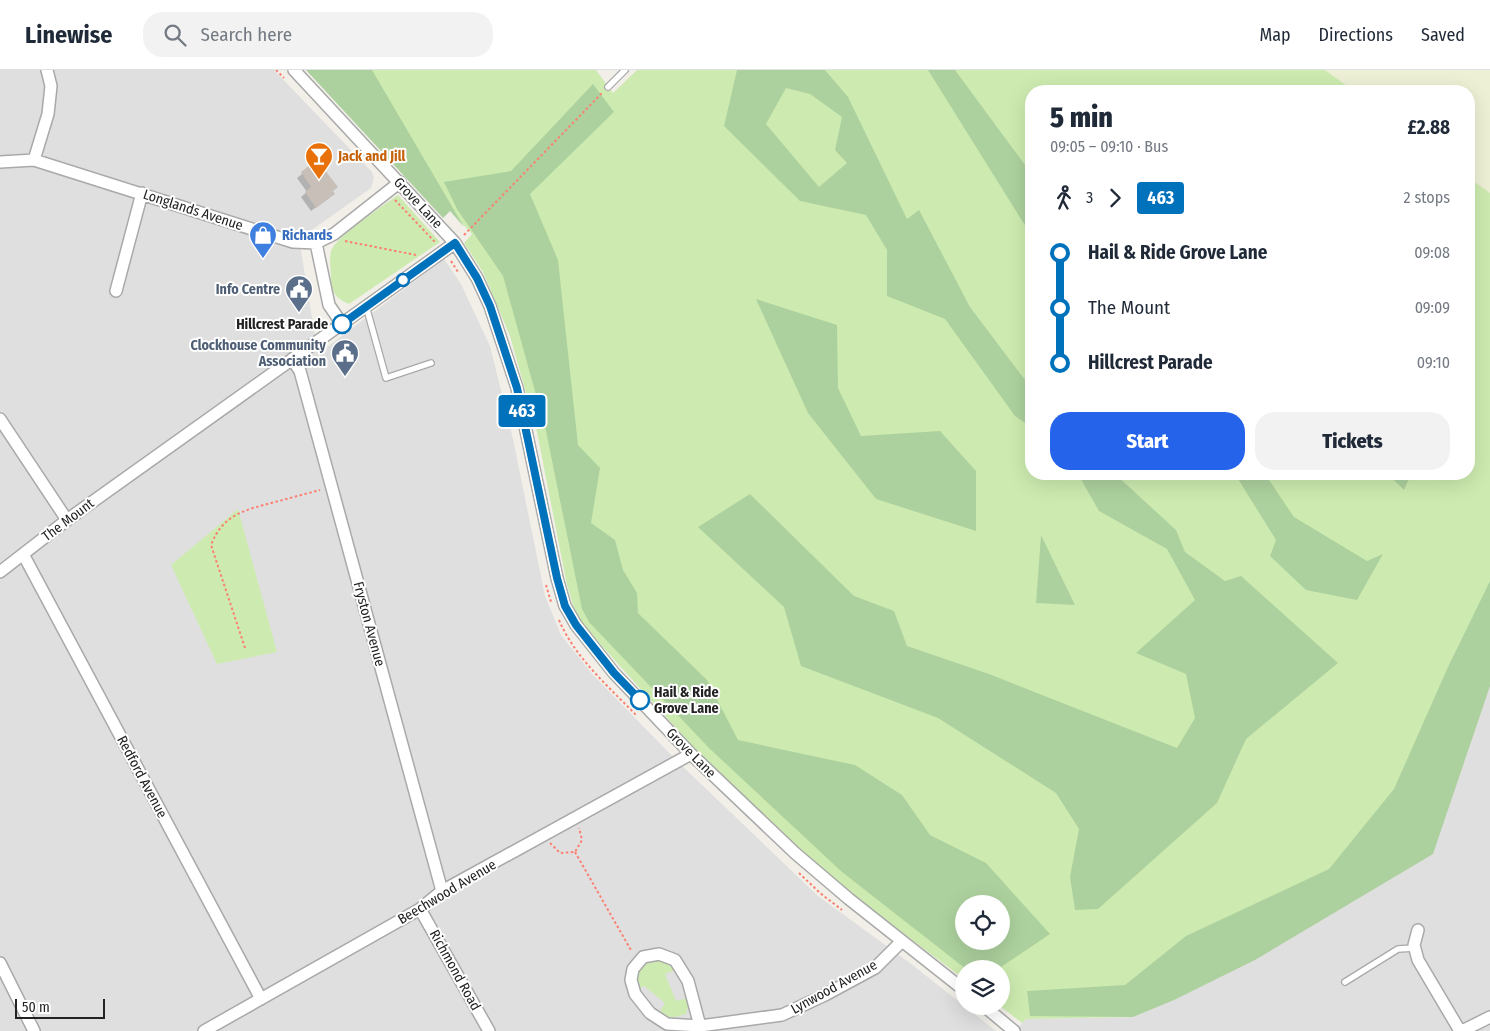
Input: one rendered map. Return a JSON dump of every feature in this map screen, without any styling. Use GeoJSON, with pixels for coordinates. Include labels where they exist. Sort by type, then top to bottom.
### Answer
{"type":"FeatureCollection","features":[{"type":"Feature","properties":{"kind":"street"},"geometry":{"type":"LineString","coordinates":[[34,160],[48,114],[51,86],[47,70]]}},
{"type":"Feature","properties":{"kind":"street","name":"Grove Lane"},"geometry":{"type":"LineString","coordinates":[[294,70],[455,243],[477,278],[490,306],[517,388],[555,569],[565,606],[576,625],[614,673],[691,754],[795,853],[848,899],[955,983]]}},
{"type":"Feature","properties":{"kind":"street","name":"Longlands Avenue"},"geometry":{"type":"LineString","coordinates":[[0,162],[34,160],[293,242],[316,243]]}},
{"type":"Feature","properties":{"kind":"street"},"geometry":{"type":"LineString","coordinates":[[342,324],[329,304],[316,243],[334,234],[400,182]]}},
{"type":"Feature","properties":{"kind":"street"},"geometry":{"type":"LineString","coordinates":[[116,291],[142,193]]}},
{"type":"Feature","properties":{"kind":"street","name":"The Mount"},"geometry":{"type":"LineString","coordinates":[[0,572],[66,520],[455,243]]}},
{"type":"Feature","properties":{"kind":"street","name":"Fryston Avenue"},"geometry":{"type":"LineString","coordinates":[[292,359],[300,371],[442,891]]}},
{"type":"Feature","properties":{"kind":"street"},"geometry":{"type":"LineString","coordinates":[[0,419],[66,520]]}},
{"type":"Feature","properties":{"kind":"street","name":"Redford Avenue"},"geometry":{"type":"LineString","coordinates":[[23,554],[261,999]]}},
{"type":"Feature","properties":{"kind":"street","name":"Beechwood Avenue"},"geometry":{"type":"LineString","coordinates":[[204,1031],[420,909],[442,891],[691,754]]}},
{"type":"Feature","properties":{"kind":"street","name":"Richmond Road"},"geometry":{"type":"LineString","coordinates":[[420,909],[489,1031]]}},
{"type":"Feature","properties":{"kind":"street"},"geometry":{"type":"LineString","coordinates":[[1418,930],[1415,938],[1418,960],[1461,1031],[1490,1016]]}},
{"type":"Feature","properties":{"kind":"street","name":"Lynwood Avenue"},"geometry":{"type":"LineString","coordinates":[[639,963],[633,969],[631,980],[635,994],[650,1013],[667,1024],[700,1026],[782,1015],[826,995],[875,968],[902,941]]}},
{"type":"Feature","properties":{"kind":"street"},"geometry":{"type":"LineString","coordinates":[[639,963],[643,958],[659,954],[675,960],[688,982],[700,1026]]}},
{"type":"Feature","properties":{"kind":"street"},"geometry":{"type":"LineString","coordinates":[[0,963],[34,1031]]}},
{"type":"Feature","properties":{"kind":"street"},"geometry":{"type":"LineString","coordinates":[[995,1015],[1014,1031]]}},
{"type":"Feature","properties":{"kind":"lane"},"geometry":{"type":"LineString","coordinates":[[608,87],[625,70]]}},
{"type":"Feature","properties":{"kind":"lane"},"geometry":{"type":"LineString","coordinates":[[366,306],[386,378],[431,363]]}},
{"type":"Feature","properties":{"kind":"lane"},"geometry":{"type":"LineString","coordinates":[[1345,982],[1398,949],[1415,948]]}},
{"type":"Feature","properties":{"kind":"path"},"geometry":{"type":"LineString","coordinates":[[455,243],[608,87]]}},
{"type":"Feature","properties":{"kind":"path"},"geometry":{"type":"LineString","coordinates":[[334,234],[337,240],[433,258]]}},
{"type":"Feature","properties":{"kind":"path"},"geometry":{"type":"LineString","coordinates":[[444,251],[460,275]]}},
{"type":"Feature","properties":{"kind":"path"},"geometry":{"type":"LineString","coordinates":[[245,648],[211,546],[215,535],[231,517],[242,510],[332,486]]}},
{"type":"Feature","properties":{"kind":"path"},"geometry":{"type":"LineString","coordinates":[[544,577],[551,603]]}},
{"type":"Feature","properties":{"kind":"path"},"geometry":{"type":"LineString","coordinates":[[558,618],[564,633],[595,673],[641,720]]}},
{"type":"Feature","properties":{"kind":"path"},"geometry":{"type":"LineString","coordinates":[[574,819],[581,833],[582,840],[575,852]]}},
{"type":"Feature","properties":{"kind":"path"},"geometry":{"type":"LineString","coordinates":[[545,835],[554,849],[560,853],[575,852]]}},
{"type":"Feature","properties":{"kind":"path"},"geometry":{"type":"LineString","coordinates":[[575,852],[639,963]]}},
{"type":"Feature","properties":{"kind":"path"},"geometry":{"type":"LineString","coordinates":[[799,874],[820,894],[842,910]]}},
{"type":"Feature","properties":{"kind":"shaded area"},"geometry":{"type":"Polygon","coordinates":[[[0,70],[274,70],[372,172],[374,178],[371,188],[299,239],[318,354],[444,259],[461,284],[490,346],[513,439],[545,596],[561,635],[593,675],[678,762],[818,896],[910,963],[955,999],[955,1015],[976,1015],[996,1031],[0,1031],[0,70]]]}},
{"type":"Feature","properties":{"kind":"shaded area"},"geometry":{"type":"Polygon","coordinates":[[[1490,675],[1490,1031],[1016,1031],[1025,1019],[1130,1017],[1231,971],[1490,675]]]}},
{"type":"Feature","properties":{"kind":"green space"},"geometry":{"type":"Polygon","coordinates":[[[306,70],[372,70],[464,227],[450,211],[443,218],[306,70]]]}},
{"type":"Feature","properties":{"kind":"green space"},"geometry":{"type":"Polygon","coordinates":[[[318,70],[596,70],[613,93],[637,70],[1325,70],[1346,85],[1025,85],[1025,480],[1475,480],[1475,182],[1490,193],[1490,675],[1427,855],[1231,971],[1130,1017],[1026,1019],[1022,1023],[1010,1014],[1010,960],[955,960],[955,972],[832,880],[695,749],[576,615],[567,585],[537,432],[510,336],[483,272],[464,243],[472,234],[318,70]]]}},
{"type":"Feature","properties":{"kind":"green space"},"geometry":{"type":"Polygon","coordinates":[[[737,70],[825,70],[848,97],[907,219],[919,210],[970,307],[1025,380],[1025,423],[1015,416],[945,319],[887,296],[887,250],[866,215],[800,201],[724,126],[737,70]],[[786,88],[766,124],[819,187],[847,163],[835,150],[842,117],[810,94],[786,88]]]}},
{"type":"Feature","properties":{"kind":"green space"},"geometry":{"type":"Polygon","coordinates":[[[928,70],[955,70],[1025,165],[1025,225],[928,70]]]}},
{"type":"Feature","properties":{"kind":"green space"},"geometry":{"type":"Polygon","coordinates":[[[1325,70],[1490,70],[1490,193],[1475,182],[1475,85],[1346,85],[1325,70]]]}},
{"type":"Feature","properties":{"kind":"green space"},"geometry":{"type":"Polygon","coordinates":[[[593,84],[614,112],[530,194],[558,260],[578,445],[600,468],[591,523],[615,540],[623,570],[637,593],[638,613],[707,680],[738,740],[855,765],[902,795],[930,835],[986,863],[1050,934],[1010,961],[955,960],[842,872],[709,748],[589,622],[582,609],[546,431],[503,276],[457,209],[444,182],[511,171],[593,84]]]}},
{"type":"Feature","properties":{"kind":"green space"},"geometry":{"type":"Polygon","coordinates":[[[398,195],[440,242],[349,304],[344,302],[335,294],[331,283],[330,261],[334,245],[350,230],[398,195]]]}},
{"type":"Feature","properties":{"kind":"green space"},"geometry":{"type":"Polygon","coordinates":[[[756,299],[837,325],[838,388],[861,436],[940,431],[976,471],[976,531],[876,499],[808,413],[756,299]]]}},
{"type":"Feature","properties":{"kind":"green space"},"geometry":{"type":"Polygon","coordinates":[[[1081,480],[1122,480],[1176,530],[1185,552],[1225,581],[1241,576],[1338,663],[1246,739],[1217,803],[1098,909],[1075,910],[1070,877],[1079,829],[1056,793],[938,718],[801,666],[784,607],[698,527],[750,494],[854,596],[894,611],[907,646],[989,674],[1177,748],[1195,718],[1186,674],[1136,653],[1195,600],[1167,549],[1099,511],[1081,480]]]}},
{"type":"Feature","properties":{"kind":"green space"},"geometry":{"type":"Polygon","coordinates":[[[1239,480],[1269,480],[1294,517],[1367,561],[1383,554],[1357,600],[1306,590],[1270,556],[1276,540],[1239,480]]]}},
{"type":"Feature","properties":{"kind":"green space"},"geometry":{"type":"Polygon","coordinates":[[[1394,480],[1408,480],[1404,490],[1394,480]]]}},
{"type":"Feature","properties":{"kind":"green space"},"geometry":{"type":"Polygon","coordinates":[[[238,509],[277,652],[217,664],[171,565],[238,509]]]}},
{"type":"Feature","properties":{"kind":"green space"},"geometry":{"type":"Polygon","coordinates":[[[1041,535],[1075,605],[1036,603],[1041,535]]]}},
{"type":"Feature","properties":{"kind":"green space"},"geometry":{"type":"Polygon","coordinates":[[[1490,581],[1490,686],[1433,854],[1255,960],[1174,1000],[1133,1017],[1030,1016],[1027,991],[1125,985],[1186,936],[1329,869],[1394,789],[1448,667],[1490,581]]]}},
{"type":"Feature","properties":{"kind":"green space"},"geometry":{"type":"Polygon","coordinates":[[[659,960],[668,962],[676,970],[665,974],[676,1001],[688,998],[689,1003],[686,1014],[672,1017],[659,1013],[665,1003],[644,986],[639,989],[638,977],[641,969],[648,963],[659,960]]]}},
{"type":"Feature","properties":{"kind":"building","name":"Jack and Jill"},"geometry":{"type":"Polygon","coordinates":[[[317,160],[338,187],[333,191],[335,194],[316,208],[305,192],[311,187],[301,172],[317,160]]]}},
{"type":"Feature","properties":{"kind":"bus line","name":"463"},"geometry":{"type":"LineString","coordinates":[[342,324],[455,243],[477,278],[490,306],[517,388],[557,578],[565,606],[576,625],[614,673],[640,700]]}},
{"type":"Feature","properties":{"kind":"place","name":"Jack and Jill"},"geometry":{"type":"Point","coordinates":[319,180]}},
{"type":"Feature","properties":{"kind":"place","name":"Richards"},"geometry":{"type":"Point","coordinates":[263,259]}},
{"type":"Feature","properties":{"kind":"place","name":"Info Centre"},"geometry":{"type":"Point","coordinates":[299,313]}},
{"type":"Feature","properties":{"kind":"place","name":"Hillcrest Parade"},"geometry":{"type":"Point","coordinates":[342,324]}},
{"type":"Feature","properties":{"kind":"place","name":"Clockhouse Community Association"},"geometry":{"type":"Point","coordinates":[345,377]}},
{"type":"Feature","properties":{"kind":"place","name":"Hail & Ride Grove Lane"},"geometry":{"type":"Point","coordinates":[640,700]}}]}
